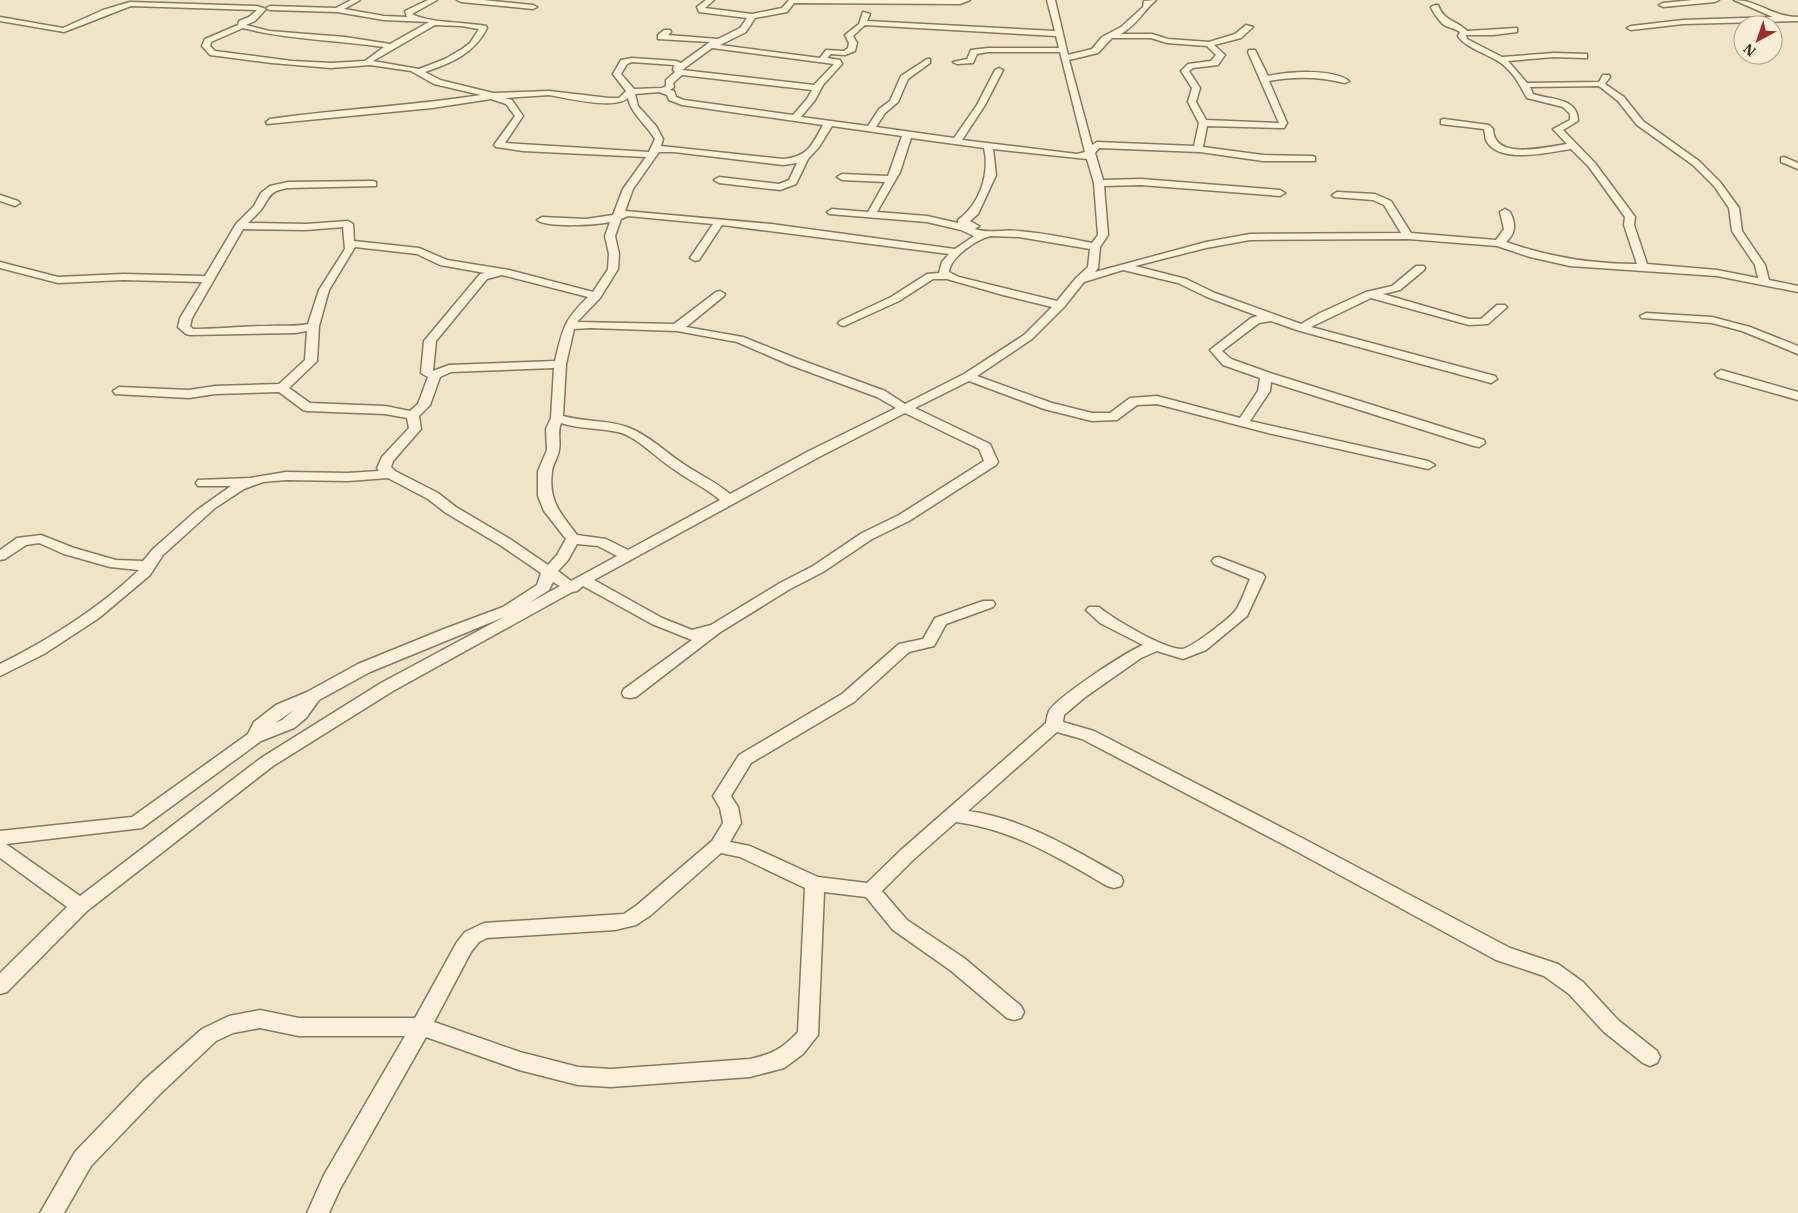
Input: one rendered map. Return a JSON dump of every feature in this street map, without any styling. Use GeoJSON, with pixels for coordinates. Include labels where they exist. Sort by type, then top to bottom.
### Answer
{"type":"FeatureCollection","features":[{"type":"Feature","properties":{"kind":"street"},"geometry":{"type":"LineString","coordinates":[[282,0],[266,8],[252,19],[242,23],[242,26],[208,41],[206,46],[213,53],[271,61],[354,65],[370,63],[382,66],[403,67],[419,72],[436,82],[475,90],[509,102],[519,116],[499,145],[522,148],[714,153],[782,162],[797,162],[810,154],[828,123]]}},
{"type":"Feature","properties":{"kind":"street"},"geometry":{"type":"LineString","coordinates":[[337,10],[356,0]]}},
{"type":"Feature","properties":{"kind":"street"},"geometry":{"type":"LineString","coordinates":[[419,72],[448,61],[474,44],[483,28],[461,24],[432,23],[428,20],[411,17],[408,14],[434,0]]}},
{"type":"Feature","properties":{"kind":"street"},"geometry":{"type":"LineString","coordinates":[[461,0],[533,7]]}},
{"type":"Feature","properties":{"kind":"street"},"geometry":{"type":"LineString","coordinates":[[710,0],[701,7],[702,10],[752,16],[784,10],[793,1],[869,3],[960,2],[966,0]]}},
{"type":"Feature","properties":{"kind":"street"},"geometry":{"type":"LineString","coordinates":[[0,986],[80,906],[267,762],[387,687],[510,615],[578,584],[728,500],[904,408],[968,377],[1028,337],[1093,268],[1095,248],[1103,235],[1100,183],[1090,154],[1051,0]]}},
{"type":"Feature","properties":{"kind":"street"},"geometry":{"type":"LineString","coordinates":[[957,62],[970,62],[974,52],[988,50],[1064,55],[1095,51],[1105,39],[1124,30],[1146,8],[1147,3],[1152,0]]}},
{"type":"Feature","properties":{"kind":"street"},"geometry":{"type":"LineString","coordinates":[[1694,22],[1660,4],[1715,0]]}},
{"type":"Feature","properties":{"kind":"street"},"geometry":{"type":"LineString","coordinates":[[1738,0],[1786,20]]}},
{"type":"Feature","properties":{"kind":"street"},"geometry":{"type":"LineString","coordinates":[[821,60],[829,52],[844,53],[852,50],[853,43],[848,35],[863,23],[869,3]]}},
{"type":"Feature","properties":{"kind":"street"},"geometry":{"type":"LineString","coordinates":[[0,19],[64,30],[130,4],[337,10],[384,18],[416,18]]}},
{"type":"Feature","properties":{"kind":"street"},"geometry":{"type":"LineString","coordinates":[[1435,7],[1436,12],[1446,23],[1460,28],[1464,33],[1462,36],[1464,40],[1502,59],[1514,68],[1527,85],[1532,97],[1560,102],[1573,111],[1574,121],[1557,129],[1592,165],[1630,217],[1629,225],[1643,267]]}},
{"type":"Feature","properties":{"kind":"street"},"geometry":{"type":"LineString","coordinates":[[270,122],[310,116],[423,106],[492,96],[549,93],[609,101],[621,100],[630,92],[665,90],[670,87],[669,82],[678,71],[712,46],[743,30],[752,16]]}},
{"type":"Feature","properties":{"kind":"street"},"geometry":{"type":"LineString","coordinates":[[1631,28],[1694,22],[1798,19]]}},
{"type":"Feature","properties":{"kind":"street"},"geometry":{"type":"LineString","coordinates":[[370,63],[369,61],[373,57],[390,46],[428,28],[432,23]]}},
{"type":"Feature","properties":{"kind":"street"},"geometry":{"type":"LineString","coordinates":[[863,23],[1060,34]]}},
{"type":"Feature","properties":{"kind":"street"},"geometry":{"type":"LineString","coordinates":[[242,26],[269,33],[345,39],[390,46]]}},
{"type":"Feature","properties":{"kind":"street"},"geometry":{"type":"LineString","coordinates":[[1112,36],[1143,35],[1179,43],[1210,44],[1238,36],[1249,27]]}},
{"type":"Feature","properties":{"kind":"street"},"geometry":{"type":"LineString","coordinates":[[1464,33],[1493,33],[1514,30]]}},
{"type":"Feature","properties":{"kind":"street"},"geometry":{"type":"LineString","coordinates":[[667,32],[662,37],[715,40],[712,46]]}},
{"type":"Feature","properties":{"kind":"street"},"geometry":{"type":"LineString","coordinates":[[1200,150],[1198,146],[1203,123],[1192,107],[1192,94],[1196,88],[1185,71],[1191,66],[1216,63],[1215,61],[1221,55],[1210,44]]}},
{"type":"Feature","properties":{"kind":"street"},"geometry":{"type":"LineString","coordinates":[[712,46],[837,62],[838,64],[816,88],[810,100],[795,118]]}},
{"type":"Feature","properties":{"kind":"street"},"geometry":{"type":"LineString","coordinates":[[1203,123],[1281,126],[1283,123],[1280,108],[1270,96],[1269,88],[1265,83],[1266,79],[1252,52]]}},
{"type":"Feature","properties":{"kind":"street"},"geometry":{"type":"LineString","coordinates":[[1502,59],[1554,55],[1584,56]]}},
{"type":"Feature","properties":{"kind":"street"},"geometry":{"type":"LineString","coordinates":[[629,556],[601,542],[573,539],[551,511],[545,496],[545,471],[553,450],[552,429],[558,418],[560,364],[569,326],[579,312],[596,296],[613,269],[614,254],[610,236],[628,189],[654,152],[659,140],[653,128],[634,107],[630,89],[617,74],[624,62],[632,60],[676,64],[679,65],[678,71]]}},
{"type":"Feature","properties":{"kind":"street"},"geometry":{"type":"LineString","coordinates":[[870,129],[878,115],[894,102],[904,78],[927,61]]}},
{"type":"Feature","properties":{"kind":"street"},"geometry":{"type":"LineString","coordinates":[[956,141],[981,105],[998,70]]}},
{"type":"Feature","properties":{"kind":"street"},"geometry":{"type":"LineString","coordinates":[[678,71],[816,88]]}},
{"type":"Feature","properties":{"kind":"street"},"geometry":{"type":"LineString","coordinates":[[1266,79],[1277,76],[1312,76],[1337,78],[1345,81]]}},
{"type":"Feature","properties":{"kind":"street"},"geometry":{"type":"LineString","coordinates":[[1527,85],[1603,81],[1606,89],[1621,99],[1640,123],[1696,163],[1717,184],[1734,208],[1737,231],[1760,265],[1764,282]]}},
{"type":"Feature","properties":{"kind":"street"},"geometry":{"type":"LineString","coordinates":[[665,90],[671,93],[672,98],[682,102],[908,135],[1077,157],[1086,157],[1097,145],[1200,150],[1263,158],[1312,159]]}},
{"type":"Feature","properties":{"kind":"street"},"geometry":{"type":"LineString","coordinates":[[1444,122],[1486,127],[1489,129],[1491,141],[1496,146],[1511,152],[1572,146]]}},
{"type":"Feature","properties":{"kind":"street"},"geometry":{"type":"LineString","coordinates":[[870,216],[897,166],[904,139],[908,135]]}},
{"type":"Feature","properties":{"kind":"street"},"geometry":{"type":"LineString","coordinates":[[984,234],[962,222],[974,214],[991,175],[991,159],[988,146]]}},
{"type":"Feature","properties":{"kind":"street"},"geometry":{"type":"LineString","coordinates":[[720,180],[780,187],[793,182],[803,159]]}},
{"type":"Feature","properties":{"kind":"street"},"geometry":{"type":"LineString","coordinates":[[1784,160],[1798,166]]}},
{"type":"Feature","properties":{"kind":"street"},"geometry":{"type":"LineString","coordinates":[[842,177],[890,179]]}},
{"type":"Feature","properties":{"kind":"street"},"geometry":{"type":"LineString","coordinates":[[1100,183],[1141,182],[1280,193]]}},
{"type":"Feature","properties":{"kind":"street"},"geometry":{"type":"LineString","coordinates":[[313,326],[295,330],[190,332],[184,327],[186,318],[240,226],[258,207],[264,195],[273,188],[288,184],[373,184]]}},
{"type":"Feature","properties":{"kind":"street"},"geometry":{"type":"LineString","coordinates":[[1337,195],[1375,196],[1388,203],[1408,236]]}},
{"type":"Feature","properties":{"kind":"street"},"geometry":{"type":"LineString","coordinates":[[0,198],[15,202]]}},
{"type":"Feature","properties":{"kind":"street"},"geometry":{"type":"LineString","coordinates":[[832,212],[870,216],[890,215],[940,221],[984,234],[1025,235],[1095,248]]}},
{"type":"Feature","properties":{"kind":"street"},"geometry":{"type":"LineString","coordinates":[[1498,243],[1507,238],[1510,229],[1505,212]]}},
{"type":"Feature","properties":{"kind":"street"},"geometry":{"type":"LineString","coordinates":[[542,220],[582,221],[618,218],[627,213],[772,227],[956,252]]}},
{"type":"Feature","properties":{"kind":"street"},"geometry":{"type":"LineString","coordinates":[[695,258],[719,222]]}},
{"type":"Feature","properties":{"kind":"street"},"geometry":{"type":"LineString","coordinates":[[240,226],[306,227],[348,224],[350,249],[324,290],[313,326],[310,361],[282,388]]}},
{"type":"Feature","properties":{"kind":"street"},"geometry":{"type":"LineString","coordinates":[[945,272],[956,252],[984,234]]}},
{"type":"Feature","properties":{"kind":"street"},"geometry":{"type":"LineString","coordinates":[[1080,280],[1206,245],[1250,236],[1408,236],[1498,243],[1534,255],[1570,263],[1716,273],[1798,289]]}},
{"type":"Feature","properties":{"kind":"street"},"geometry":{"type":"LineString","coordinates":[[349,242],[419,251],[444,263],[509,273],[596,296]]}},
{"type":"Feature","properties":{"kind":"street"},"geometry":{"type":"LineString","coordinates":[[0,265],[58,280],[123,277],[210,279]]}},
{"type":"Feature","properties":{"kind":"street"},"geometry":{"type":"LineString","coordinates":[[1124,267],[1182,281],[1256,315],[1272,317],[1304,329],[1491,379]]}},
{"type":"Feature","properties":{"kind":"street"},"geometry":{"type":"LineString","coordinates":[[1304,329],[1306,325],[1324,315],[1370,294],[1396,288],[1420,268]]}},
{"type":"Feature","properties":{"kind":"street"},"geometry":{"type":"LineString","coordinates":[[844,323],[895,299],[931,276],[945,272],[1007,293],[1060,305]]}},
{"type":"Feature","properties":{"kind":"street"},"geometry":{"type":"LineString","coordinates":[[509,273],[484,276],[430,341],[427,373],[434,375],[461,367],[560,364]]}},
{"type":"Feature","properties":{"kind":"street"},"geometry":{"type":"LineString","coordinates":[[676,328],[720,294]]}},
{"type":"Feature","properties":{"kind":"street"},"geometry":{"type":"LineString","coordinates":[[1370,294],[1469,322],[1484,322],[1501,307]]}},
{"type":"Feature","properties":{"kind":"street"},"geometry":{"type":"LineString","coordinates":[[1256,315],[1216,350],[1227,362],[1479,443]]}},
{"type":"Feature","properties":{"kind":"street"},"geometry":{"type":"LineString","coordinates":[[1646,316],[1712,320],[1746,330],[1798,350]]}},
{"type":"Feature","properties":{"kind":"street"},"geometry":{"type":"LineString","coordinates":[[569,326],[676,328],[708,335],[739,338],[794,362],[881,394],[904,408],[985,447],[992,462],[904,518],[867,536],[818,569],[785,586],[716,629],[630,693]]}},
{"type":"Feature","properties":{"kind":"street"},"geometry":{"type":"LineString","coordinates":[[1721,374],[1798,396]]}},
{"type":"Feature","properties":{"kind":"street"},"geometry":{"type":"LineString","coordinates":[[413,415],[424,405],[434,375]]}},
{"type":"Feature","properties":{"kind":"street"},"geometry":{"type":"LineString","coordinates":[[1243,422],[1264,391],[1266,376]]}},
{"type":"Feature","properties":{"kind":"street"},"geometry":{"type":"LineString","coordinates":[[968,377],[1048,406],[1092,417],[1113,416],[1134,401],[1157,400],[1428,465]]}},
{"type":"Feature","properties":{"kind":"street"},"geometry":{"type":"LineString","coordinates":[[119,391],[189,394],[215,390],[282,388],[307,407],[385,410],[413,415]]}},
{"type":"Feature","properties":{"kind":"street"},"geometry":{"type":"LineString","coordinates":[[413,415],[415,429],[387,460],[384,468],[390,474],[433,496],[451,510],[505,542],[548,573],[578,584],[657,621],[691,634],[716,629]]}},
{"type":"Feature","properties":{"kind":"street"},"geometry":{"type":"LineString","coordinates":[[558,418],[576,424],[605,426],[629,432],[680,468],[713,487],[728,500]]}},
{"type":"Feature","properties":{"kind":"street"},"geometry":{"type":"LineString","coordinates":[[203,483],[252,481],[297,474],[350,477],[390,474]]}},
{"type":"Feature","properties":{"kind":"street"},"geometry":{"type":"LineString","coordinates":[[0,671],[40,651],[79,626],[117,598],[145,572],[146,566],[162,548],[206,508],[237,488],[252,481]]}},
{"type":"Feature","properties":{"kind":"street"},"geometry":{"type":"LineString","coordinates":[[0,556],[22,541],[40,539],[69,551],[115,564],[146,566]]}},
{"type":"Feature","properties":{"kind":"street"},"geometry":{"type":"LineString","coordinates":[[0,838],[136,823],[255,737],[288,724],[300,714],[313,696],[364,668],[449,632],[510,615],[544,587],[548,573],[563,558],[573,539]]}},
{"type":"Feature","properties":{"kind":"street"},"geometry":{"type":"LineString","coordinates":[[1094,610],[1105,620],[1156,646],[1183,654],[1201,647],[1242,613],[1258,577],[1219,561]]}},
{"type":"Feature","properties":{"kind":"street"},"geometry":{"type":"LineString","coordinates":[[318,1213],[332,1182],[421,1027],[464,947],[472,937],[484,931],[615,923],[629,920],[644,910],[718,846],[732,822],[729,807],[722,796],[746,759],[783,735],[848,698],[904,648],[929,643],[940,621],[988,604]]}},
{"type":"Feature","properties":{"kind":"street"},"geometry":{"type":"LineString","coordinates":[[871,891],[906,856],[952,815],[972,809],[1054,725],[1056,713],[1078,694],[1112,672],[1135,654],[1156,646]]}},
{"type":"Feature","properties":{"kind":"street"},"geometry":{"type":"LineString","coordinates":[[1054,725],[1096,739],[1298,844],[1503,954],[1550,970],[1576,988],[1611,1026],[1650,1057]]}},
{"type":"Feature","properties":{"kind":"street"},"geometry":{"type":"LineString","coordinates":[[972,809],[1036,838],[1114,881]]}},
{"type":"Feature","properties":{"kind":"street"},"geometry":{"type":"LineString","coordinates":[[718,846],[744,851],[816,884],[871,891],[900,925],[957,964],[1014,1012]]}},
{"type":"Feature","properties":{"kind":"street"},"geometry":{"type":"LineString","coordinates":[[0,849],[80,906]]}},
{"type":"Feature","properties":{"kind":"street"},"geometry":{"type":"LineString","coordinates":[[51,1213],[83,1160],[152,1087],[209,1034],[229,1025],[260,1019],[299,1026],[421,1027],[469,1042],[519,1061],[578,1076],[611,1078],[750,1068],[777,1062],[796,1048],[808,1035],[808,992],[816,884]]}}]}
